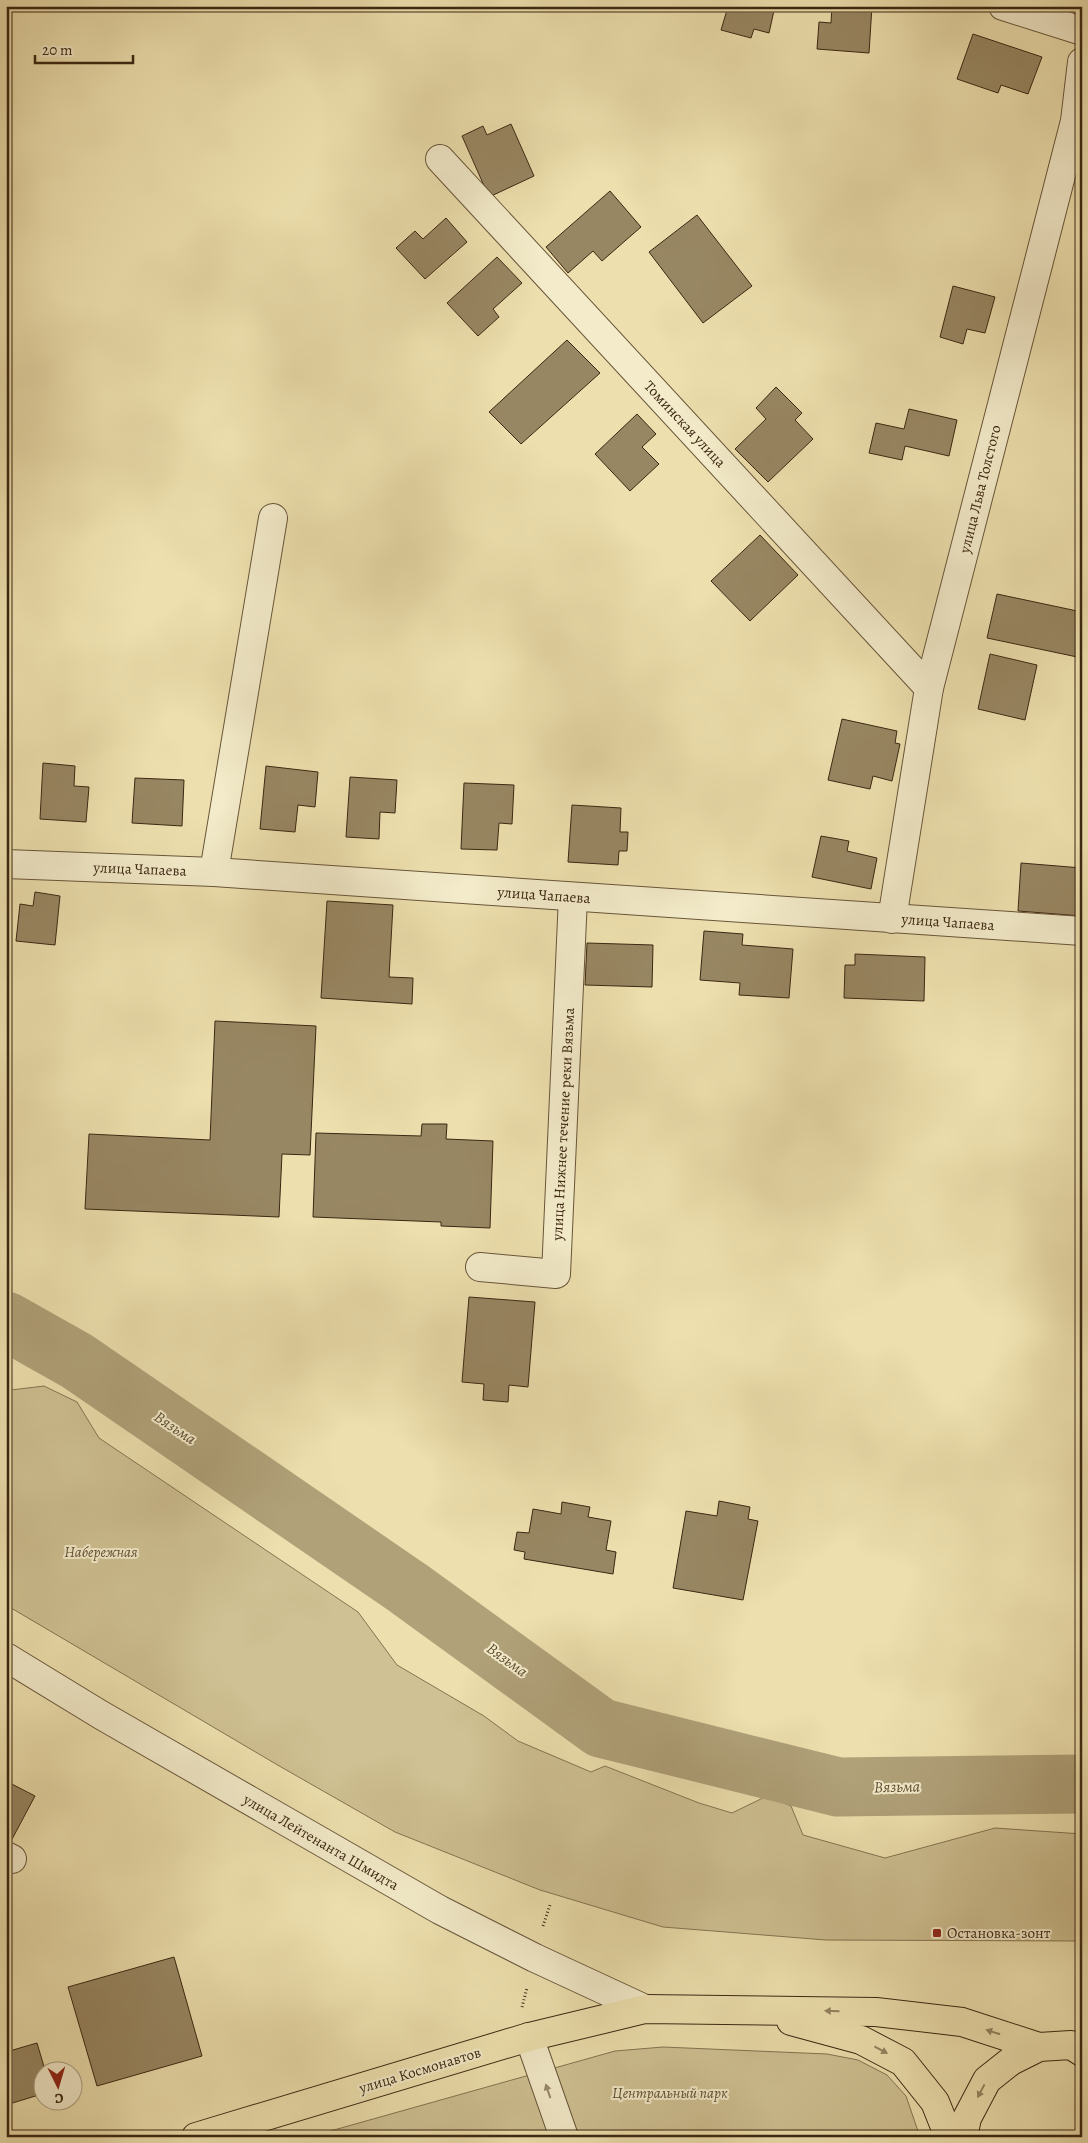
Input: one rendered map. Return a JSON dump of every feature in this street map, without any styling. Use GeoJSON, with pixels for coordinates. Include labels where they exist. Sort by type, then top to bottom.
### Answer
{"type":"FeatureCollection","features":[{"type":"Feature","properties":{"kind":"main road","name":"улица Космонавтов"},"geometry":{"type":"LineString","coordinates":[[196,2137],[525,2025],[645,2009],[708,2012],[751,2010]]}},
{"type":"Feature","properties":{"kind":"main road"},"geometry":{"type":"LineString","coordinates":[[751,2010],[876,2012],[962,2022],[1039,2047],[1078,2046]]}},
{"type":"Feature","properties":{"kind":"main road"},"geometry":{"type":"LineString","coordinates":[[751,2010],[862,2040],[903,2062],[935,2102],[949,2137]]}},
{"type":"Feature","properties":{"kind":"main road"},"geometry":{"type":"LineString","coordinates":[[963,2137],[967,2118],[987,2080],[1012,2060],[1039,2047]]}},
{"type":"Feature","properties":{"kind":"street"},"geometry":{"type":"LineString","coordinates":[[1003,6],[1082,31]]}},
{"type":"Feature","properties":{"kind":"street"},"geometry":{"type":"LineString","coordinates":[[1074,6],[1082,24]]}},
{"type":"Feature","properties":{"kind":"street","name":"улица Льва Толстого"},"geometry":{"type":"LineString","coordinates":[[892,919],[929,688],[1075,121],[1082,62]]}},
{"type":"Feature","properties":{"kind":"street","name":"Томинская улица"},"geometry":{"type":"LineString","coordinates":[[440,159],[929,688]]}},
{"type":"Feature","properties":{"kind":"street"},"geometry":{"type":"LineString","coordinates":[[214,872],[273,518]]}},
{"type":"Feature","properties":{"kind":"street","name":"улица Чапаева"},"geometry":{"type":"LineString","coordinates":[[6,864],[214,872],[1082,931]]}},
{"type":"Feature","properties":{"kind":"street","name":"улица Нижнее течение реки Вязьма"},"geometry":{"type":"LineString","coordinates":[[480,1267],[556,1274],[573,897]]}},
{"type":"Feature","properties":{"kind":"street","name":"улица Лейтенанта Шмидта"},"geometry":{"type":"LineString","coordinates":[[6,1657],[100,1715],[440,1910],[534,1958],[645,2009]]}},
{"type":"Feature","properties":{"kind":"street"},"geometry":{"type":"LineString","coordinates":[[525,2025],[564,2137]]}},
{"type":"Feature","properties":{"kind":"path"},"geometry":{"type":"LineString","coordinates":[[543,1926],[550,1905]]}},
{"type":"Feature","properties":{"kind":"path"},"geometry":{"type":"LineString","coordinates":[[525,2025],[528,1980]]}},
{"type":"Feature","properties":{"kind":"green space","name":"Набережная"},"geometry":{"type":"Polygon","coordinates":[[[44,1386],[77,1402],[99,1438],[358,1612],[397,1665],[484,1716],[518,1741],[591,1772],[605,1766],[699,1803],[732,1813],[767,1796],[791,1806],[803,1835],[885,1858],[995,1828],[1082,1834],[1082,1941],[826,1940],[663,1927],[540,1890],[395,1832],[6,1605],[6,1389],[44,1386]]]}},
{"type":"Feature","properties":{"kind":"green space","name":"Центральный парк"},"geometry":{"type":"Polygon","coordinates":[[[663,2047],[827,2054],[858,2060],[887,2075],[906,2096],[920,2137],[309,2137],[615,2051],[663,2047]]]}},
{"type":"Feature","properties":{"kind":"building"},"geometry":{"type":"Polygon","coordinates":[[[715,6],[775,6],[769,33],[754,29],[751,38],[721,30],[727,10],[715,6]]]}},
{"type":"Feature","properties":{"kind":"building"},"geometry":{"type":"Polygon","coordinates":[[[832,6],[872,6],[869,53],[817,49],[819,22],[831,23],[832,6]]]}},
{"type":"Feature","properties":{"kind":"building"},"geometry":{"type":"Polygon","coordinates":[[[973,34],[1042,57],[1028,94],[1001,85],[998,93],[957,79],[973,34]]]}},
{"type":"Feature","properties":{"kind":"building"},"geometry":{"type":"Polygon","coordinates":[[[511,124],[534,176],[489,197],[462,136],[483,126],[487,135],[511,124]]]}},
{"type":"Feature","properties":{"kind":"building"},"geometry":{"type":"Polygon","coordinates":[[[610,191],[641,227],[602,261],[593,251],[568,273],[546,247],[610,191]]]}},
{"type":"Feature","properties":{"kind":"building"},"geometry":{"type":"Polygon","coordinates":[[[697,215],[752,286],[703,323],[649,252],[697,215]]]}},
{"type":"Feature","properties":{"kind":"building"},"geometry":{"type":"Polygon","coordinates":[[[446,218],[467,242],[425,279],[396,248],[415,231],[423,239],[446,218]]]}},
{"type":"Feature","properties":{"kind":"building"},"geometry":{"type":"Polygon","coordinates":[[[497,257],[522,283],[493,309],[499,317],[478,336],[447,303],[497,257]]]}},
{"type":"Feature","properties":{"kind":"building"},"geometry":{"type":"Polygon","coordinates":[[[953,286],[995,297],[985,333],[967,329],[963,344],[940,337],[953,286]]]}},
{"type":"Feature","properties":{"kind":"building"},"geometry":{"type":"Polygon","coordinates":[[[567,340],[600,373],[521,444],[489,412],[567,340]]]}},
{"type":"Feature","properties":{"kind":"building"},"geometry":{"type":"Polygon","coordinates":[[[776,387],[802,413],[795,420],[813,439],[768,482],[735,449],[766,419],[756,408],[776,387]]]}},
{"type":"Feature","properties":{"kind":"building"},"geometry":{"type":"Polygon","coordinates":[[[909,409],[957,420],[949,456],[905,446],[902,460],[869,453],[876,423],[904,429],[909,409]]]}},
{"type":"Feature","properties":{"kind":"building"},"geometry":{"type":"Polygon","coordinates":[[[637,414],[656,434],[642,447],[659,464],[630,491],[595,454],[637,414]]]}},
{"type":"Feature","properties":{"kind":"building"},"geometry":{"type":"Polygon","coordinates":[[[760,535],[798,575],[750,621],[711,581],[760,535]]]}},
{"type":"Feature","properties":{"kind":"building"},"geometry":{"type":"Polygon","coordinates":[[[997,594],[1082,612],[1082,658],[987,638],[997,594]]]}},
{"type":"Feature","properties":{"kind":"building"},"geometry":{"type":"Polygon","coordinates":[[[990,654],[1037,665],[1025,720],[978,709],[990,654]]]}},
{"type":"Feature","properties":{"kind":"building"},"geometry":{"type":"Polygon","coordinates":[[[842,719],[897,731],[895,743],[900,744],[892,781],[873,776],[870,789],[828,780],[842,719]]]}},
{"type":"Feature","properties":{"kind":"building"},"geometry":{"type":"Polygon","coordinates":[[[43,763],[75,766],[74,786],[89,787],[86,822],[40,819],[43,763]]]}},
{"type":"Feature","properties":{"kind":"building"},"geometry":{"type":"Polygon","coordinates":[[[266,766],[318,772],[315,807],[298,805],[295,832],[260,829],[266,766]]]}},
{"type":"Feature","properties":{"kind":"building"},"geometry":{"type":"Polygon","coordinates":[[[350,777],[397,780],[395,813],[380,812],[379,839],[346,837],[350,777]]]}},
{"type":"Feature","properties":{"kind":"building"},"geometry":{"type":"Polygon","coordinates":[[[135,778],[184,780],[182,826],[132,823],[135,778]]]}},
{"type":"Feature","properties":{"kind":"building"},"geometry":{"type":"Polygon","coordinates":[[[464,783],[514,785],[512,824],[499,823],[497,850],[461,849],[464,783]]]}},
{"type":"Feature","properties":{"kind":"building"},"geometry":{"type":"Polygon","coordinates":[[[572,805],[621,808],[620,832],[628,832],[627,851],[619,851],[618,865],[568,862],[572,805]]]}},
{"type":"Feature","properties":{"kind":"building"},"geometry":{"type":"Polygon","coordinates":[[[821,836],[849,841],[847,851],[877,858],[871,889],[812,877],[821,836]]]}},
{"type":"Feature","properties":{"kind":"building"},"geometry":{"type":"Polygon","coordinates":[[[1021,863],[1082,868],[1082,916],[1018,911],[1021,863]]]}},
{"type":"Feature","properties":{"kind":"building"},"geometry":{"type":"Polygon","coordinates":[[[35,892],[60,896],[55,945],[16,941],[20,904],[33,906],[35,892]]]}},
{"type":"Feature","properties":{"kind":"building"},"geometry":{"type":"Polygon","coordinates":[[[327,901],[393,905],[389,977],[413,978],[412,1004],[321,998],[327,901]]]}},
{"type":"Feature","properties":{"kind":"building"},"geometry":{"type":"Polygon","coordinates":[[[704,931],[743,934],[742,945],[793,949],[789,998],[739,995],[740,983],[700,980],[704,931]]]}},
{"type":"Feature","properties":{"kind":"building"},"geometry":{"type":"Polygon","coordinates":[[[587,943],[653,945],[652,987],[585,985],[587,943]]]}},
{"type":"Feature","properties":{"kind":"building"},"geometry":{"type":"Polygon","coordinates":[[[855,954],[925,957],[924,1001],[844,998],[845,965],[855,965],[855,954]]]}},
{"type":"Feature","properties":{"kind":"building"},"geometry":{"type":"Polygon","coordinates":[[[215,1021],[316,1026],[310,1155],[282,1154],[279,1217],[85,1209],[89,1134],[210,1140],[215,1021]]]}},
{"type":"Feature","properties":{"kind":"building"},"geometry":{"type":"Polygon","coordinates":[[[422,1124],[447,1124],[446,1139],[493,1141],[490,1228],[441,1226],[441,1222],[313,1217],[316,1133],[421,1136],[422,1124]]]}},
{"type":"Feature","properties":{"kind":"building"},"geometry":{"type":"Polygon","coordinates":[[[469,1297],[535,1302],[528,1387],[509,1385],[508,1402],[483,1400],[484,1384],[462,1382],[469,1297]]]}},
{"type":"Feature","properties":{"kind":"building"},"geometry":{"type":"Polygon","coordinates":[[[719,1501],[750,1507],[748,1519],[758,1521],[743,1600],[673,1588],[686,1511],[717,1516],[719,1501]]]}},
{"type":"Feature","properties":{"kind":"building"},"geometry":{"type":"Polygon","coordinates":[[[562,1502],[590,1507],[588,1517],[611,1521],[606,1550],[616,1552],[613,1574],[524,1559],[525,1552],[514,1550],[517,1532],[529,1533],[533,1509],[561,1514],[562,1502]]]}},
{"type":"Feature","properties":{"kind":"building"},"geometry":{"type":"Polygon","coordinates":[[[6,1781],[35,1796],[10,1843],[6,1841],[6,1781]]]}},
{"type":"Feature","properties":{"kind":"building"},"geometry":{"type":"Polygon","coordinates":[[[174,1957],[202,2056],[97,2086],[68,1987],[174,1957]]]}},
{"type":"Feature","properties":{"kind":"building"},"geometry":{"type":"Polygon","coordinates":[[[37,2043],[42,2060],[32,2060],[32,2097],[6,2105],[6,2052],[37,2043]]]}},
{"type":"Feature","properties":{"kind":"waterway","name":"Вязьма"},"geometry":{"type":"LineString","coordinates":[[6,1321],[77,1361],[408,1588],[601,1728],[838,1787],[1082,1784]]}},
{"type":"Feature","properties":{"kind":"place","name":"Остановка-зонт"},"geometry":{"type":"Point","coordinates":[937,1933]}}]}
